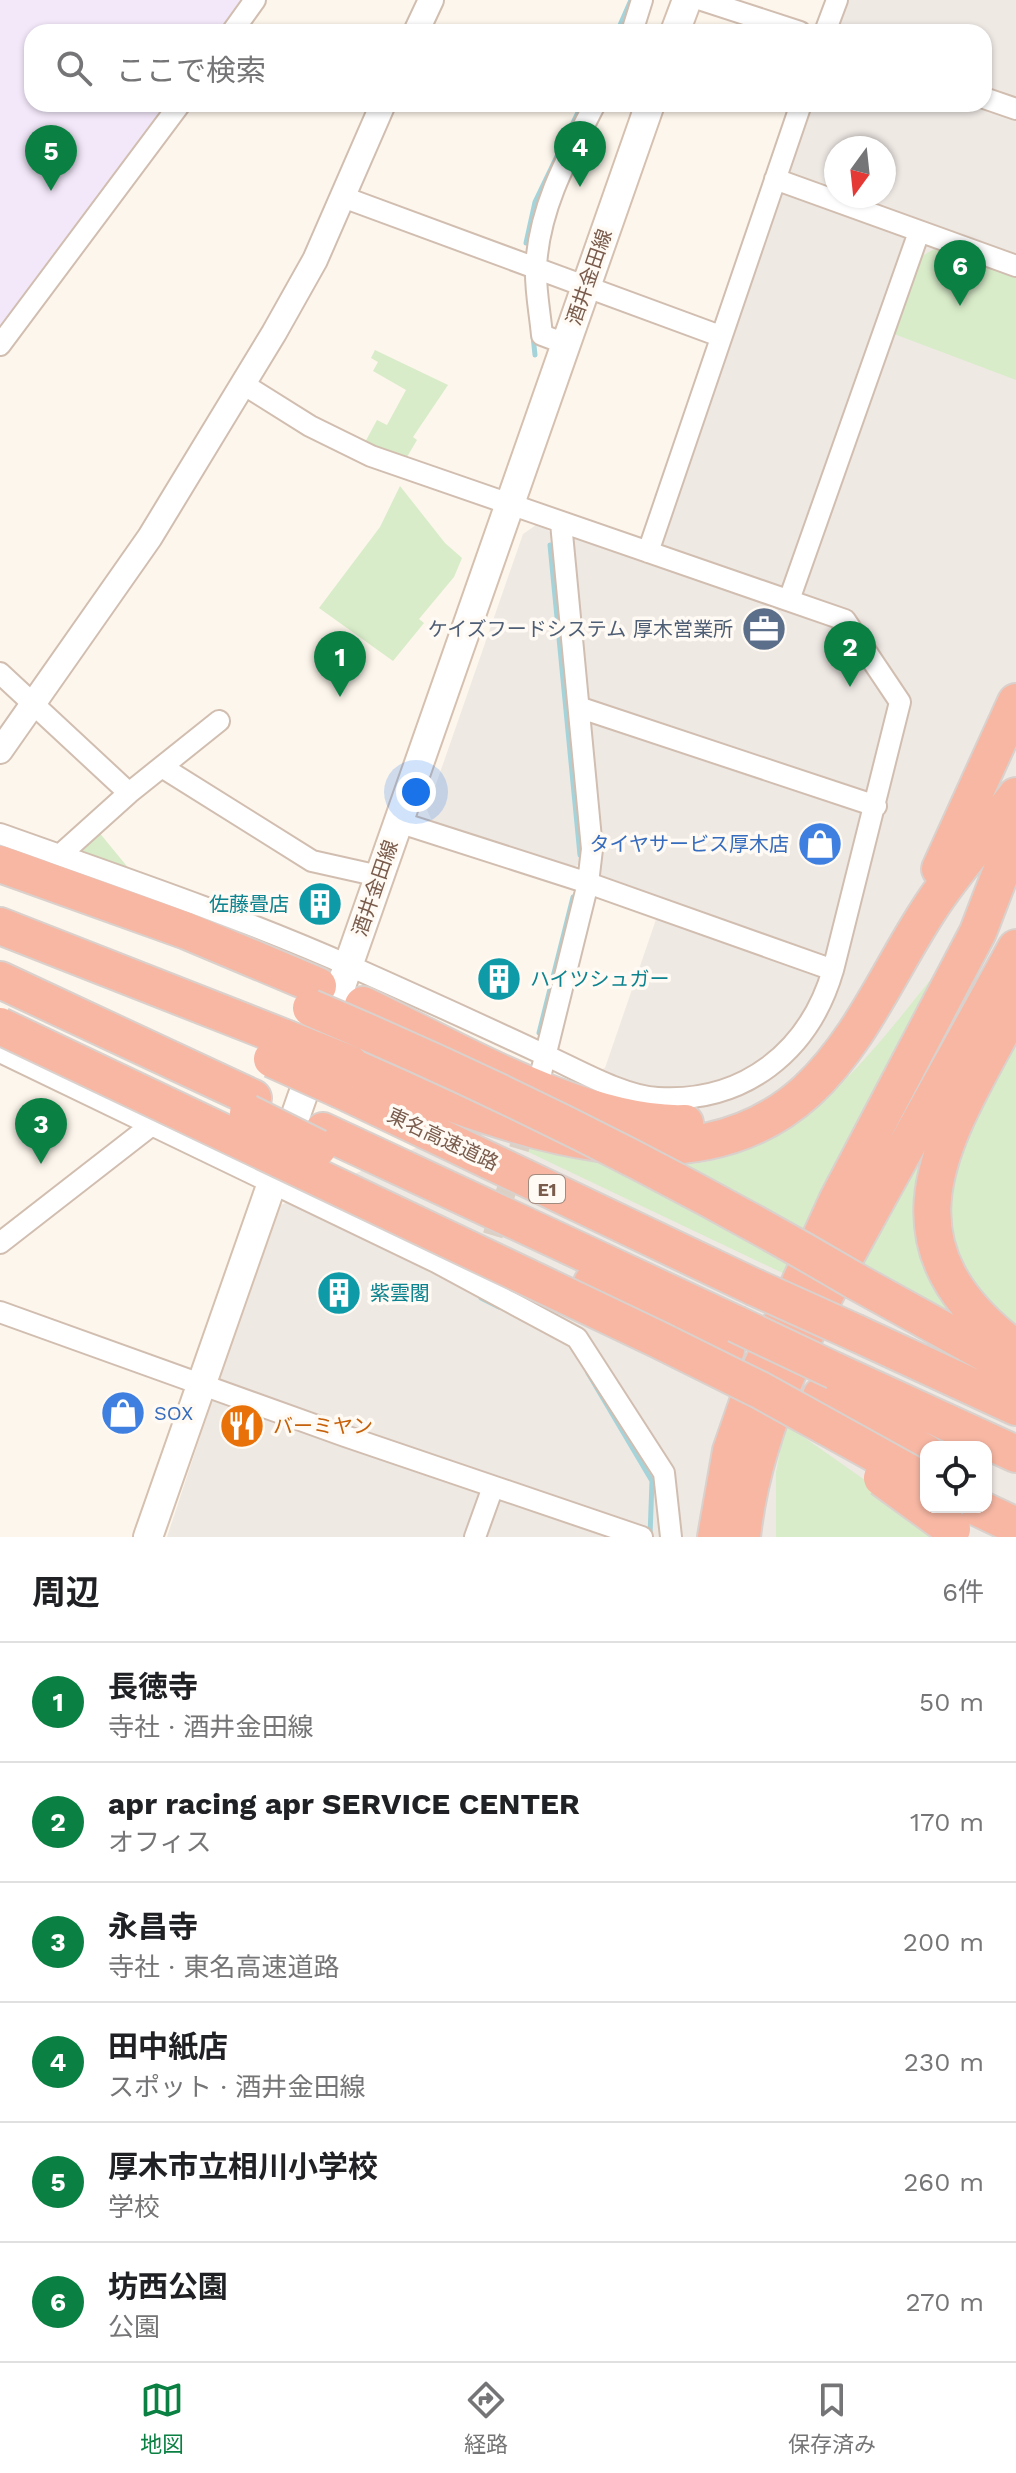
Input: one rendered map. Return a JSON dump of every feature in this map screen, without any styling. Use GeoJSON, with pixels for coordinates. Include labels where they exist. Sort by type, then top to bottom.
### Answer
{"type":"FeatureCollection","features":[{"type":"Feature","properties":{"kind":"highway"},"geometry":{"type":"LineString","coordinates":[[905,947],[1016,702]]}},
{"type":"Feature","properties":{"kind":"highway"},"geometry":{"type":"LineString","coordinates":[[346,1077],[562,1135],[616,1145],[681,1146],[736,1134],[788,1107],[833,1063],[950,878],[1016,796]]}},
{"type":"Feature","properties":{"kind":"highway"},"geometry":{"type":"LineString","coordinates":[[716,1537],[731,1451],[761,1367],[838,1199],[978,932],[1016,833]]}},
{"type":"Feature","properties":{"kind":"highway"},"geometry":{"type":"LineString","coordinates":[[0,864],[210,940],[601,1143],[1016,1370]]}},
{"type":"Feature","properties":{"kind":"highway"},"geometry":{"type":"LineString","coordinates":[[0,878],[315,997],[363,1005],[590,1109],[636,1120],[682,1124],[728,1117],[771,1100],[792,1087],[832,1053],[875,1000]]}},
{"type":"Feature","properties":{"kind":"highway","name":"東名高速道路"},"geometry":{"type":"LineString","coordinates":[[0,929],[346,1077],[754,1287],[1016,1407]]}},
{"type":"Feature","properties":{"kind":"highway"},"geometry":{"type":"LineString","coordinates":[[742,1537],[749,1488],[769,1419],[829,1288],[1016,948]]}},
{"type":"Feature","properties":{"kind":"highway","name":"E1"},"geometry":{"type":"LineString","coordinates":[[0,980],[723,1346],[1016,1454]]}},
{"type":"Feature","properties":{"kind":"highway"},"geometry":{"type":"LineString","coordinates":[[0,987],[250,1105]]}},
{"type":"Feature","properties":{"kind":"highway"},"geometry":{"type":"LineString","coordinates":[[1016,1004],[947,1138],[931,1199],[934,1238],[949,1277],[977,1314],[1016,1349]]}},
{"type":"Feature","properties":{"kind":"highway"},"geometry":{"type":"LineString","coordinates":[[0,1026],[723,1346],[920,1478]]}},
{"type":"Feature","properties":{"kind":"highway"},"geometry":{"type":"LineString","coordinates":[[723,1346],[822,1434],[964,1524],[1016,1526]]}},
{"type":"Feature","properties":{"kind":"highway"},"geometry":{"type":"LineString","coordinates":[[828,1384],[920,1449]]}},
{"type":"Feature","properties":{"kind":"highway"},"geometry":{"type":"LineString","coordinates":[[764,1537],[764,1462],[769,1419]]}},
{"type":"Feature","properties":{"kind":"highway"},"geometry":{"type":"LineString","coordinates":[[992,1494],[1016,1515]]}},
{"type":"Feature","properties":{"kind":"main road"},"geometry":{"type":"LineString","coordinates":[[678,24],[687,0]]}},
{"type":"Feature","properties":{"kind":"main road","name":"酒井金田線"},"geometry":{"type":"LineString","coordinates":[[148,1537],[647,112]]}},
{"type":"Feature","properties":{"kind":"street"},"geometry":{"type":"LineString","coordinates":[[238,24],[255,0]]}},
{"type":"Feature","properties":{"kind":"street"},"geometry":{"type":"LineString","coordinates":[[420,24],[431,0]]}},
{"type":"Feature","properties":{"kind":"street"},"geometry":{"type":"LineString","coordinates":[[634,24],[642,0]]}},
{"type":"Feature","properties":{"kind":"street"},"geometry":{"type":"LineString","coordinates":[[702,0],[776,24]]}},
{"type":"Feature","properties":{"kind":"street"},"geometry":{"type":"LineString","coordinates":[[828,24],[837,0]]}},
{"type":"Feature","properties":{"kind":"street"},"geometry":{"type":"LineString","coordinates":[[992,101],[1016,109]]}},
{"type":"Feature","properties":{"kind":"street"},"geometry":{"type":"LineString","coordinates":[[0,345],[174,112]]}},
{"type":"Feature","properties":{"kind":"street"},"geometry":{"type":"LineString","coordinates":[[0,751],[150,537],[243,384],[315,260],[380,112]]}},
{"type":"Feature","properties":{"kind":"street"},"geometry":{"type":"LineString","coordinates":[[566,344],[542,335],[536,268],[542,227],[557,178],[591,112]]}},
{"type":"Feature","properties":{"kind":"street"},"geometry":{"type":"LineString","coordinates":[[648,552],[798,112]]}},
{"type":"Feature","properties":{"kind":"street"},"geometry":{"type":"LineString","coordinates":[[775,179],[1016,266]]}},
{"type":"Feature","properties":{"kind":"street"},"geometry":{"type":"LineString","coordinates":[[343,197],[720,336]]}},
{"type":"Feature","properties":{"kind":"street"},"geometry":{"type":"LineString","coordinates":[[789,600],[919,232]]}},
{"type":"Feature","properties":{"kind":"street"},"geometry":{"type":"LineString","coordinates":[[0,834],[173,895],[348,965],[544,1064],[654,1098],[697,1098],[738,1088],[779,1059],[808,1027],[826,995],[900,702],[845,620],[371,456],[310,426],[243,384]]}},
{"type":"Feature","properties":{"kind":"street"},"geometry":{"type":"LineString","coordinates":[[544,1064],[588,883],[592,816],[561,523]]}},
{"type":"Feature","properties":{"kind":"street"},"geometry":{"type":"LineString","coordinates":[[0,673],[129,793]]}},
{"type":"Feature","properties":{"kind":"street"},"geometry":{"type":"LineString","coordinates":[[581,708],[876,806]]}},
{"type":"Feature","properties":{"kind":"street"},"geometry":{"type":"LineString","coordinates":[[60,855],[129,793],[219,721]]}},
{"type":"Feature","properties":{"kind":"street"},"geometry":{"type":"LineString","coordinates":[[162,767],[312,861],[379,876]]}},
{"type":"Feature","properties":{"kind":"street"},"geometry":{"type":"LineString","coordinates":[[398,822],[588,883],[833,970]]}},
{"type":"Feature","properties":{"kind":"street"},"geometry":{"type":"LineString","coordinates":[[0,1052],[273,1182],[577,1338],[664,1473],[671,1537]]}},
{"type":"Feature","properties":{"kind":"street"},"geometry":{"type":"LineString","coordinates":[[0,1243],[153,1124]]}},
{"type":"Feature","properties":{"kind":"street"},"geometry":{"type":"LineString","coordinates":[[477,1285],[484,1264]]}},
{"type":"Feature","properties":{"kind":"street"},"geometry":{"type":"LineString","coordinates":[[0,1312],[641,1537]]}},
{"type":"Feature","properties":{"kind":"street"},"geometry":{"type":"LineString","coordinates":[[475,1537],[493,1487]]}},
{"type":"Feature","properties":{"kind":"shaded area"},"geometry":{"type":"Polygon","coordinates":[[[0,0],[243,0],[226,24],[24,24],[24,112],[162,112],[0,326],[0,0]]]}},
{"type":"Feature","properties":{"kind":"shaded area"},"geometry":{"type":"Polygon","coordinates":[[[843,0],[1016,0],[1016,1537],[167,1537],[276,1207],[605,1068],[662,902],[599,880],[603,837],[570,535],[654,562],[805,112],[992,112],[992,24],[835,24],[843,0]]]}},
{"type":"Feature","properties":{"kind":"shaded area"},"geometry":{"type":"Polygon","coordinates":[[[536,525],[547,529],[558,542],[584,815],[582,863],[570,869],[432,821],[427,810],[523,534],[536,525]]]}},
{"type":"Feature","properties":{"kind":"green space"},"geometry":{"type":"Polygon","coordinates":[[[934,249],[1016,278],[1016,380],[894,334],[922,256],[934,249]]]}},
{"type":"Feature","properties":{"kind":"green space"},"geometry":{"type":"Polygon","coordinates":[[[375,350],[448,385],[413,437],[417,440],[404,462],[363,446],[377,420],[387,425],[406,390],[373,371],[378,362],[371,358],[375,350]]]}},
{"type":"Feature","properties":{"kind":"green space"},"geometry":{"type":"Polygon","coordinates":[[[400,486],[445,543],[462,558],[454,577],[419,619],[424,623],[393,661],[319,608],[380,527],[400,486]]]}},
{"type":"Feature","properties":{"kind":"green space"},"geometry":{"type":"Polygon","coordinates":[[[98,831],[130,870],[82,852],[81,845],[98,831]]]}},
{"type":"Feature","properties":{"kind":"green space"},"geometry":{"type":"Polygon","coordinates":[[[952,953],[791,1277],[524,1150],[526,1144],[617,1160],[670,1165],[716,1160],[758,1145],[797,1122],[832,1092],[865,1059],[952,953]]]}},
{"type":"Feature","properties":{"kind":"green space"},"geometry":{"type":"Polygon","coordinates":[[[1016,1027],[1016,1336],[948,1255],[947,1167],[1016,1027]]]}},
{"type":"Feature","properties":{"kind":"green space"},"geometry":{"type":"Polygon","coordinates":[[[976,1045],[928,1166],[976,1333],[852,1267],[976,1045]]]}},
{"type":"Feature","properties":{"kind":"green space"},"geometry":{"type":"Polygon","coordinates":[[[785,1424],[945,1537],[776,1537],[776,1472],[785,1424]]]}},
{"type":"Feature","properties":{"kind":"waterway"},"geometry":{"type":"LineString","coordinates":[[620,24],[631,0]]}},
{"type":"Feature","properties":{"kind":"waterway"},"geometry":{"type":"LineString","coordinates":[[526,243],[535,202],[578,112]]}},
{"type":"Feature","properties":{"kind":"waterway"},"geometry":{"type":"LineString","coordinates":[[533,336],[535,355]]}},
{"type":"Feature","properties":{"kind":"waterway"},"geometry":{"type":"LineString","coordinates":[[550,545],[580,855]]}},
{"type":"Feature","properties":{"kind":"waterway"},"geometry":{"type":"LineString","coordinates":[[539,1033],[573,897]]}},
{"type":"Feature","properties":{"kind":"waterway"},"geometry":{"type":"LineString","coordinates":[[481,1298],[499,1307]]}},
{"type":"Feature","properties":{"kind":"waterway"},"geometry":{"type":"LineString","coordinates":[[588,1373],[652,1481],[650,1536]]}},
{"type":"Feature","properties":{"kind":"tunnel"},"geometry":{"type":"LineString","coordinates":[[484,1264],[528,1119]]}},
{"type":"Feature","properties":{"kind":"place","name":"田中紙店"},"geometry":{"type":"Point","coordinates":[580,187]}},
{"type":"Feature","properties":{"kind":"place","name":"厚木市立相川小学校"},"geometry":{"type":"Point","coordinates":[51,191]}},
{"type":"Feature","properties":{"kind":"place","name":"坊西公園"},"geometry":{"type":"Point","coordinates":[960,306]}},
{"type":"Feature","properties":{"kind":"place","name":"ケイズフードシステム 厚木営業所"},"geometry":{"type":"Point","coordinates":[764,629]}},
{"type":"Feature","properties":{"kind":"place","name":"apr racing apr SERVICE CENTER"},"geometry":{"type":"Point","coordinates":[850,687]}},
{"type":"Feature","properties":{"kind":"place","name":"長徳寺"},"geometry":{"type":"Point","coordinates":[340,697]}},
{"type":"Feature","properties":{"kind":"place","name":"タイヤサービス厚木店"},"geometry":{"type":"Point","coordinates":[820,844]}},
{"type":"Feature","properties":{"kind":"place","name":"佐藤畳店"},"geometry":{"type":"Point","coordinates":[320,904]}},
{"type":"Feature","properties":{"kind":"place","name":"ハイツシュガー"},"geometry":{"type":"Point","coordinates":[499,979]}},
{"type":"Feature","properties":{"kind":"place","name":"永昌寺"},"geometry":{"type":"Point","coordinates":[41,1164]}},
{"type":"Feature","properties":{"kind":"place","name":"紫雲閣"},"geometry":{"type":"Point","coordinates":[339,1293]}},
{"type":"Feature","properties":{"kind":"place","name":"SOX"},"geometry":{"type":"Point","coordinates":[123,1413]}},
{"type":"Feature","properties":{"kind":"place","name":"バーミヤン"},"geometry":{"type":"Point","coordinates":[242,1426]}}]}
